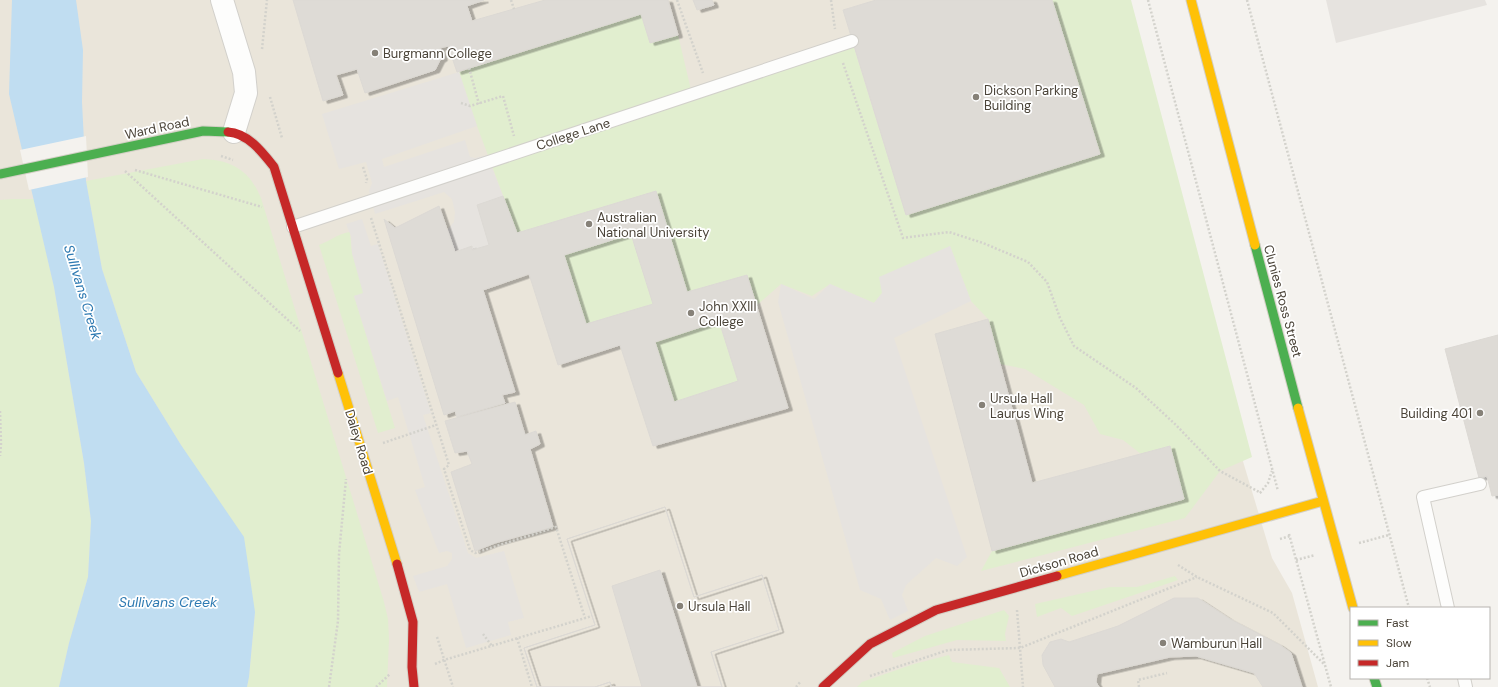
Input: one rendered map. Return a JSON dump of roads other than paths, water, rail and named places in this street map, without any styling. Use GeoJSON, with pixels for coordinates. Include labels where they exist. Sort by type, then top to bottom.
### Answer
{"type":"FeatureCollection","features":[{"type":"Feature","properties":{"kind":"street"},"geometry":{"type":"LineString","coordinates":[[222,0],[244,72],[246,93],[234,132]]}},
{"type":"Feature","properties":{"kind":"street","name":"Clunies Ross Street"},"geometry":{"type":"LineString","coordinates":[[1191,0],[1322,501],[1353,607]]}},
{"type":"Feature","properties":{"kind":"street","name":"Ward Road"},"geometry":{"type":"LineString","coordinates":[[5,173],[203,131],[234,132],[248,140],[268,158],[274,167],[284,199]]}},
{"type":"Feature","properties":{"kind":"street","name":"Daley Road"},"geometry":{"type":"LineString","coordinates":[[284,199],[294,227],[413,622],[412,667],[414,687]]}},
{"type":"Feature","properties":{"kind":"street","name":"Dickson Road"},"geometry":{"type":"LineString","coordinates":[[823,687],[870,644],[936,610],[1322,501]]}},
{"type":"Feature","properties":{"kind":"lane","name":"College Lane"},"geometry":{"type":"LineString","coordinates":[[294,227],[852,41]]}},
{"type":"Feature","properties":{"kind":"lane"},"geometry":{"type":"LineString","coordinates":[[1448,607],[1424,497],[1480,484]]}},
{"type":"Feature","properties":{"kind":"water","name":"Sullivans Creek"},"geometry":{"type":"Polygon","coordinates":[[[12,0],[76,0],[83,50],[82,102],[86,181],[102,269],[136,372],[181,445],[244,537],[255,612],[247,687],[59,687],[69,643],[88,577],[91,521],[84,463],[54,287],[9,94],[12,0]]]}},
{"type":"Feature","properties":{"kind":"place","name":"Burgmann College"},"geometry":{"type":"Point","coordinates":[375,53]}},
{"type":"Feature","properties":{"kind":"place","name":"Dickson Parking Building"},"geometry":{"type":"Point","coordinates":[976,97]}},
{"type":"Feature","properties":{"kind":"place","name":"Australian National University"},"geometry":{"type":"Point","coordinates":[589,224]}},
{"type":"Feature","properties":{"kind":"place","name":"John XXIII College"},"geometry":{"type":"Point","coordinates":[691,313]}},
{"type":"Feature","properties":{"kind":"place","name":"Ursula Hall Laurus Wing"},"geometry":{"type":"Point","coordinates":[982,405]}},
{"type":"Feature","properties":{"kind":"place","name":"Building 401"},"geometry":{"type":"Point","coordinates":[1480,413]}},
{"type":"Feature","properties":{"kind":"place","name":"Ursula Hall"},"geometry":{"type":"Point","coordinates":[680,606]}},
{"type":"Feature","properties":{"kind":"place","name":"Wamburun Hall"},"geometry":{"type":"Point","coordinates":[1163,643]}}]}
